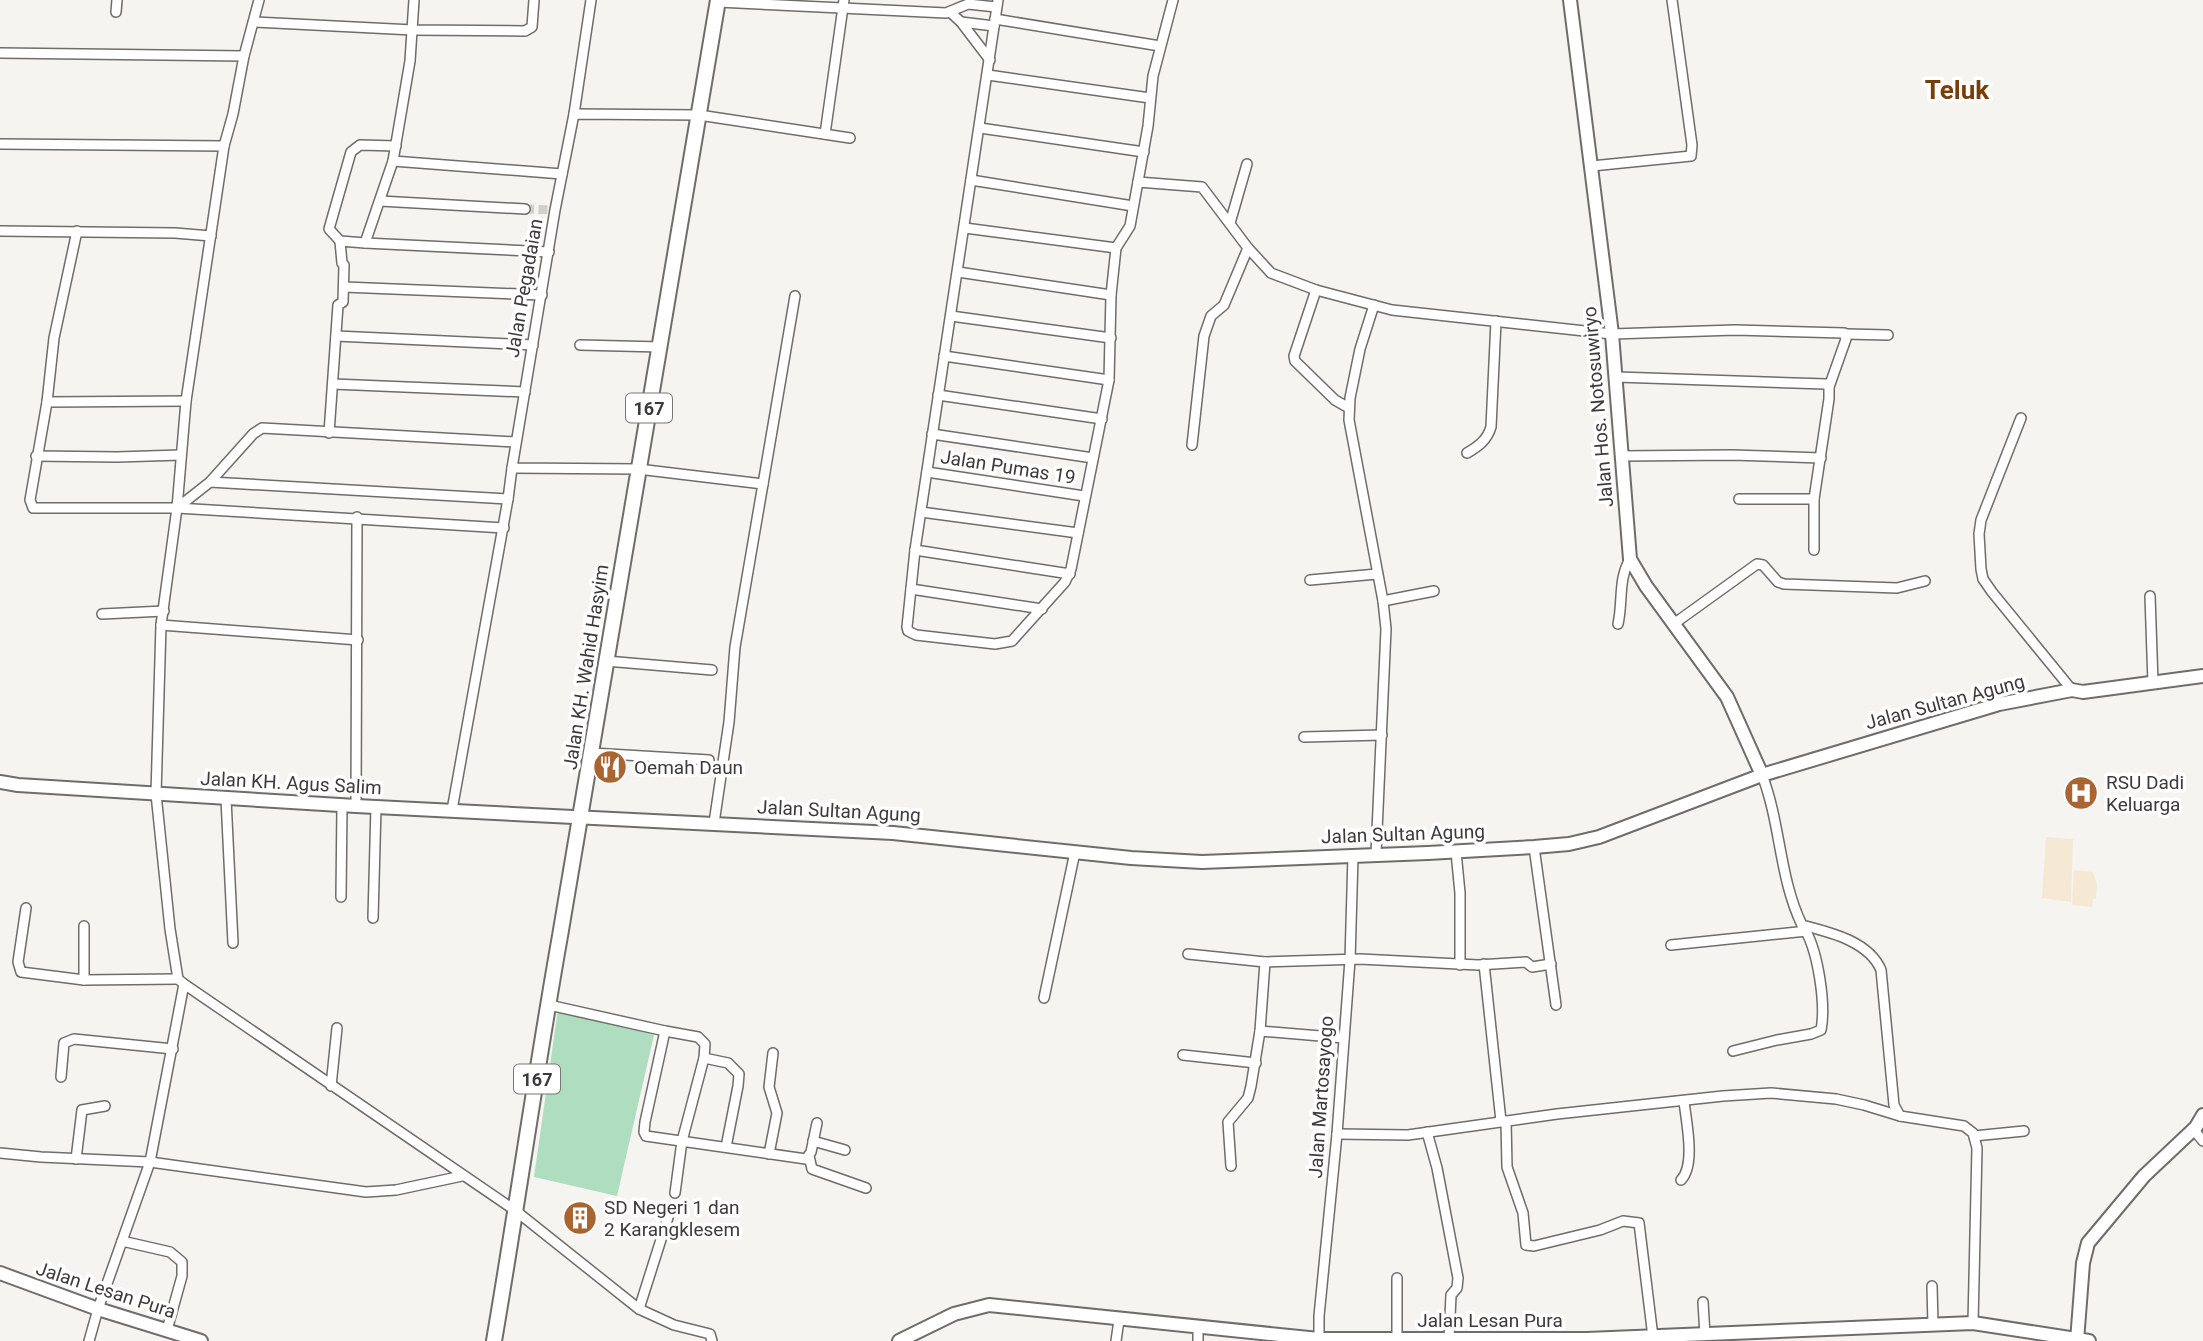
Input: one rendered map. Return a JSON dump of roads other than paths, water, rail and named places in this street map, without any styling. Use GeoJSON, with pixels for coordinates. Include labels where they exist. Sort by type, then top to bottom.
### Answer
{"type":"FeatureCollection","features":[{"type":"Feature","properties":{"kind":"main road","name":"Jalan KH. Wahid Hasyim"},"geometry":{"type":"LineString","coordinates":[[494,1341],[718,1]]}},
{"type":"Feature","properties":{"kind":"street"},"geometry":{"type":"LineString","coordinates":[[117,0],[117,12]]}},
{"type":"Feature","properties":{"kind":"street"},"geometry":{"type":"LineString","coordinates":[[89,1341],[150,1162],[173,1049],[181,982],[170,929],[156,794],[161,625],[178,504],[186,401],[224,146],[259,0]]}},
{"type":"Feature","properties":{"kind":"street"},"geometry":{"type":"LineString","coordinates":[[365,243],[393,162],[410,61],[414,0]]}},
{"type":"Feature","properties":{"kind":"street"},"geometry":{"type":"LineString","coordinates":[[255,22],[413,30],[525,31],[532,27],[534,0]]}},
{"type":"Feature","properties":{"kind":"street","name":"Jalan Pegadaian"},"geometry":{"type":"LineString","coordinates":[[452,810],[504,528],[515,442],[542,295],[554,210],[574,114],[591,0]]}},
{"type":"Feature","properties":{"kind":"street"},"geometry":{"type":"LineString","coordinates":[[950,12],[953,0]]}},
{"type":"Feature","properties":{"kind":"street"},"geometry":{"type":"LineString","coordinates":[[718,1],[844,4],[950,12],[970,2],[997,4],[915,550],[907,627],[908,631],[916,635],[995,644],[1012,641],[1042,610],[1070,574],[1109,380],[1111,295],[1116,248],[1128,230],[1144,152],[1150,98],[1160,46],[1173,0]]}},
{"type":"Feature","properties":{"kind":"street","name":"Jalan Hos. Notosuwiryo"},"geometry":{"type":"LineString","coordinates":[[1570,0],[1617,377],[1630,559],[1646,586],[1727,697],[1762,775]]}},
{"type":"Feature","properties":{"kind":"street"},"geometry":{"type":"LineString","coordinates":[[1592,166],[1691,156],[1692,145],[1672,0]]}},
{"type":"Feature","properties":{"kind":"street"},"geometry":{"type":"LineString","coordinates":[[825,134],[844,4]]}},
{"type":"Feature","properties":{"kind":"street"},"geometry":{"type":"LineString","coordinates":[[950,12],[990,60]]}},
{"type":"Feature","properties":{"kind":"street"},"geometry":{"type":"LineString","coordinates":[[961,22],[995,23],[1160,46]]}},
{"type":"Feature","properties":{"kind":"street"},"geometry":{"type":"LineString","coordinates":[[0,52],[244,56]]}},
{"type":"Feature","properties":{"kind":"street"},"geometry":{"type":"LineString","coordinates":[[988,75],[1150,98]]}},
{"type":"Feature","properties":{"kind":"street"},"geometry":{"type":"LineString","coordinates":[[574,114],[699,115],[850,138]]}},
{"type":"Feature","properties":{"kind":"street"},"geometry":{"type":"LineString","coordinates":[[980,128],[1144,152]]}},
{"type":"Feature","properties":{"kind":"street"},"geometry":{"type":"LineString","coordinates":[[0,144],[224,146]]}},
{"type":"Feature","properties":{"kind":"street"},"geometry":{"type":"LineString","coordinates":[[329,433],[338,305],[343,302],[344,287],[340,241],[329,229],[351,152],[360,145],[396,146]]}},
{"type":"Feature","properties":{"kind":"street"},"geometry":{"type":"LineString","coordinates":[[393,162],[562,174]]}},
{"type":"Feature","properties":{"kind":"street"},"geometry":{"type":"LineString","coordinates":[[1230,223],[1247,164]]}},
{"type":"Feature","properties":{"kind":"street"},"geometry":{"type":"LineString","coordinates":[[971,180],[1133,206]]}},
{"type":"Feature","properties":{"kind":"street"},"geometry":{"type":"LineString","coordinates":[[1138,181],[1202,187],[1248,248],[1271,273],[1316,290],[1402,312],[1612,334],[1735,330],[1888,335]]}},
{"type":"Feature","properties":{"kind":"street"},"geometry":{"type":"LineString","coordinates":[[380,201],[525,209]]}},
{"type":"Feature","properties":{"kind":"street"},"geometry":{"type":"LineString","coordinates":[[965,228],[1116,248]]}},
{"type":"Feature","properties":{"kind":"street"},"geometry":{"type":"LineString","coordinates":[[0,231],[185,233],[211,236]]}},
{"type":"Feature","properties":{"kind":"street"},"geometry":{"type":"LineString","coordinates":[[77,231],[54,338],[47,402],[30,500],[33,508],[178,504],[504,528]]}},
{"type":"Feature","properties":{"kind":"street"},"geometry":{"type":"LineString","coordinates":[[340,241],[549,252]]}},
{"type":"Feature","properties":{"kind":"street"},"geometry":{"type":"LineString","coordinates":[[1192,445],[1204,337],[1212,316],[1224,306],[1248,248]]}},
{"type":"Feature","properties":{"kind":"street"},"geometry":{"type":"LineString","coordinates":[[958,272],[1111,295]]}},
{"type":"Feature","properties":{"kind":"street"},"geometry":{"type":"LineString","coordinates":[[344,287],[542,295]]}},
{"type":"Feature","properties":{"kind":"street"},"geometry":{"type":"LineString","coordinates":[[1316,290],[1294,356],[1295,361],[1335,400],[1349,408]]}},
{"type":"Feature","properties":{"kind":"street"},"geometry":{"type":"LineString","coordinates":[[715,823],[729,722],[735,646],[795,296]]}},
{"type":"Feature","properties":{"kind":"street"},"geometry":{"type":"LineString","coordinates":[[1374,305],[1360,349],[1349,420],[1383,600],[1386,629],[1376,854]]}},
{"type":"Feature","properties":{"kind":"street"},"geometry":{"type":"LineString","coordinates":[[951,316],[1111,338]]}},
{"type":"Feature","properties":{"kind":"street"},"geometry":{"type":"LineString","coordinates":[[1467,453],[1480,445],[1491,427],[1496,321]]}},
{"type":"Feature","properties":{"kind":"street"},"geometry":{"type":"LineString","coordinates":[[1814,550],[1814,499],[1829,387],[1846,334]]}},
{"type":"Feature","properties":{"kind":"street"},"geometry":{"type":"LineString","coordinates":[[337,336],[533,345]]}},
{"type":"Feature","properties":{"kind":"street"},"geometry":{"type":"LineString","coordinates":[[580,345],[661,347]]}},
{"type":"Feature","properties":{"kind":"street"},"geometry":{"type":"LineString","coordinates":[[944,356],[1109,380]]}},
{"type":"Feature","properties":{"kind":"street"},"geometry":{"type":"LineString","coordinates":[[1617,377],[1821,383],[1829,387]]}},
{"type":"Feature","properties":{"kind":"street"},"geometry":{"type":"LineString","coordinates":[[333,384],[525,392]]}},
{"type":"Feature","properties":{"kind":"street"},"geometry":{"type":"LineString","coordinates":[[938,395],[1102,419]]}},
{"type":"Feature","properties":{"kind":"street"},"geometry":{"type":"LineString","coordinates":[[47,402],[186,401]]}},
{"type":"Feature","properties":{"kind":"street"},"geometry":{"type":"LineString","coordinates":[[2021,418],[1984,509],[1979,534],[1981,569],[1983,579],[2072,690]]}},
{"type":"Feature","properties":{"kind":"street"},"geometry":{"type":"LineString","coordinates":[[178,504],[210,482],[257,430],[515,442]]}},
{"type":"Feature","properties":{"kind":"street"},"geometry":{"type":"LineString","coordinates":[[932,434],[1093,458]]}},
{"type":"Feature","properties":{"kind":"street"},"geometry":{"type":"LineString","coordinates":[[36,456],[181,455]]}},
{"type":"Feature","properties":{"kind":"street"},"geometry":{"type":"LineString","coordinates":[[1621,456],[1732,455],[1821,458]]}},
{"type":"Feature","properties":{"kind":"street"},"geometry":{"type":"LineString","coordinates":[[512,468],[638,469],[763,484]]}},
{"type":"Feature","properties":{"kind":"street","name":"Jalan Pumas 19"},"geometry":{"type":"LineString","coordinates":[[927,472],[1084,496]]}},
{"type":"Feature","properties":{"kind":"street"},"geometry":{"type":"LineString","coordinates":[[210,482],[508,499]]}},
{"type":"Feature","properties":{"kind":"street"},"geometry":{"type":"LineString","coordinates":[[1739,499],[1814,499]]}},
{"type":"Feature","properties":{"kind":"street"},"geometry":{"type":"LineString","coordinates":[[921,512],[1078,533]]}},
{"type":"Feature","properties":{"kind":"street"},"geometry":{"type":"LineString","coordinates":[[341,897],[358,640],[358,517]]}},
{"type":"Feature","properties":{"kind":"street"},"geometry":{"type":"LineString","coordinates":[[915,550],[1070,574]]}},
{"type":"Feature","properties":{"kind":"street"},"geometry":{"type":"LineString","coordinates":[[1618,624],[1622,609],[1622,577],[1630,559]]}},
{"type":"Feature","properties":{"kind":"street"},"geometry":{"type":"LineString","coordinates":[[1675,623],[1757,564],[1763,565],[1778,582],[1784,584],[1898,588],[1925,581]]}},
{"type":"Feature","properties":{"kind":"street"},"geometry":{"type":"LineString","coordinates":[[1310,580],[1377,574]]}},
{"type":"Feature","properties":{"kind":"street"},"geometry":{"type":"LineString","coordinates":[[911,589],[1042,610]]}},
{"type":"Feature","properties":{"kind":"street"},"geometry":{"type":"LineString","coordinates":[[1383,600],[1433,591]]}},
{"type":"Feature","properties":{"kind":"street"},"geometry":{"type":"LineString","coordinates":[[2150,596],[2153,683]]}},
{"type":"Feature","properties":{"kind":"street"},"geometry":{"type":"LineString","coordinates":[[102,614],[163,611]]}},
{"type":"Feature","properties":{"kind":"street"},"geometry":{"type":"LineString","coordinates":[[161,625],[358,640]]}},
{"type":"Feature","properties":{"kind":"street"},"geometry":{"type":"LineString","coordinates":[[606,661],[712,670]]}},
{"type":"Feature","properties":{"kind":"street","name":"Jalan Sultan Agung"},"geometry":{"type":"LineString","coordinates":[[580,816],[922,835],[1075,852],[1202,862],[1456,852],[1569,844],[1599,837],[1762,775],[1999,704],[2072,690],[2083,692],[2203,676]]}},
{"type":"Feature","properties":{"kind":"street"},"geometry":{"type":"LineString","coordinates":[[1304,737],[1382,735]]}},
{"type":"Feature","properties":{"kind":"street"},"geometry":{"type":"LineString","coordinates":[[593,753],[709,760]]}},
{"type":"Feature","properties":{"kind":"street"},"geometry":{"type":"LineString","coordinates":[[1733,1051],[1821,1030],[1822,1001],[1813,946],[1788,890],[1768,791],[1762,775]]}},
{"type":"Feature","properties":{"kind":"street","name":"Jalan KH. Agus Salim"},"geometry":{"type":"LineString","coordinates":[[0,782],[226,799],[580,816]]}},
{"type":"Feature","properties":{"kind":"street"},"geometry":{"type":"LineString","coordinates":[[226,799],[233,943]]}},
{"type":"Feature","properties":{"kind":"street"},"geometry":{"type":"LineString","coordinates":[[373,918],[376,807]]}},
{"type":"Feature","properties":{"kind":"street"},"geometry":{"type":"LineString","coordinates":[[1534,847],[1556,1004]]}},
{"type":"Feature","properties":{"kind":"street"},"geometry":{"type":"LineString","coordinates":[[1044,998],[1075,852]]}},
{"type":"Feature","properties":{"kind":"street"},"geometry":{"type":"LineString","coordinates":[[1456,852],[1460,893],[1460,965]]}},
{"type":"Feature","properties":{"kind":"street","name":"Jalan Martosayogo"},"geometry":{"type":"LineString","coordinates":[[1319,1340],[1322,1276],[1337,1134],[1350,960],[1353,856]]}},
{"type":"Feature","properties":{"kind":"street"},"geometry":{"type":"LineString","coordinates":[[26,908],[18,962],[21,972],[84,980],[181,982],[516,1211],[639,1309],[674,1325],[710,1334],[712,1341]]}},
{"type":"Feature","properties":{"kind":"street"},"geometry":{"type":"LineString","coordinates":[[84,980],[85,926]]}},
{"type":"Feature","properties":{"kind":"street"},"geometry":{"type":"LineString","coordinates":[[1671,945],[1805,928],[1840,936],[1855,944],[1878,964],[1881,970],[1894,1105],[1900,1116]]}},
{"type":"Feature","properties":{"kind":"street"},"geometry":{"type":"LineString","coordinates":[[1188,954],[1265,962],[1350,960],[1460,965],[1526,962],[1532,967],[1551,964]]}},
{"type":"Feature","properties":{"kind":"street"},"geometry":{"type":"LineString","coordinates":[[1231,1166],[1228,1122],[1248,1098],[1260,1031],[1265,962]]}},
{"type":"Feature","properties":{"kind":"street"},"geometry":{"type":"LineString","coordinates":[[1483,964],[1507,1167],[1523,1213],[1526,1245],[1534,1246],[1600,1230],[1623,1221],[1639,1223],[1653,1337]]}},
{"type":"Feature","properties":{"kind":"street"},"geometry":{"type":"LineString","coordinates":[[549,1005],[702,1040],[705,1044],[704,1058],[682,1140],[675,1193]]}},
{"type":"Feature","properties":{"kind":"street"},"geometry":{"type":"LineString","coordinates":[[331,1086],[337,1028]]}},
{"type":"Feature","properties":{"kind":"street"},"geometry":{"type":"LineString","coordinates":[[665,1031],[644,1132],[650,1137],[801,1159],[809,1156]]}},
{"type":"Feature","properties":{"kind":"street"},"geometry":{"type":"LineString","coordinates":[[1260,1031],[1344,1038]]}},
{"type":"Feature","properties":{"kind":"street"},"geometry":{"type":"LineString","coordinates":[[61,1077],[64,1043],[67,1040],[173,1049]]}},
{"type":"Feature","properties":{"kind":"street"},"geometry":{"type":"LineString","coordinates":[[769,1154],[777,1113],[769,1087],[773,1053]]}},
{"type":"Feature","properties":{"kind":"street"},"geometry":{"type":"LineString","coordinates":[[1183,1055],[1256,1063]]}},
{"type":"Feature","properties":{"kind":"street"},"geometry":{"type":"LineString","coordinates":[[704,1058],[728,1063],[739,1074],[726,1147]]}},
{"type":"Feature","properties":{"kind":"street"},"geometry":{"type":"LineString","coordinates":[[1337,1134],[1381,1136],[1427,1132],[1723,1096],[1789,1093],[1855,1103],[1900,1116],[1964,1126],[1970,1129],[1977,1148],[1973,1323]]}},
{"type":"Feature","properties":{"kind":"street"},"geometry":{"type":"LineString","coordinates":[[1681,1180],[1686,1175],[1689,1158],[1684,1101]]}},
{"type":"Feature","properties":{"kind":"street"},"geometry":{"type":"LineString","coordinates":[[76,1159],[82,1110],[105,1105]]}},
{"type":"Feature","properties":{"kind":"street"},"geometry":{"type":"LineString","coordinates":[[2081,1340],[2083,1263],[2088,1243],[2144,1176],[2197,1127],[2203,1115]]}},
{"type":"Feature","properties":{"kind":"street"},"geometry":{"type":"LineString","coordinates":[[817,1123],[809,1156],[813,1168],[866,1188]]}},
{"type":"Feature","properties":{"kind":"street"},"geometry":{"type":"LineString","coordinates":[[2197,1127],[2203,1141]]}},
{"type":"Feature","properties":{"kind":"street"},"geometry":{"type":"LineString","coordinates":[[1974,1136],[2024,1131]]}},
{"type":"Feature","properties":{"kind":"street"},"geometry":{"type":"LineString","coordinates":[[1427,1132],[1440,1180],[1458,1278],[1457,1288],[1451,1295],[1449,1339]]}},
{"type":"Feature","properties":{"kind":"street"},"geometry":{"type":"LineString","coordinates":[[813,1141],[845,1150]]}},
{"type":"Feature","properties":{"kind":"street"},"geometry":{"type":"LineString","coordinates":[[0,1153],[150,1162],[366,1192],[396,1190],[462,1176]]}},
{"type":"Feature","properties":{"kind":"street"},"geometry":{"type":"LineString","coordinates":[[639,1309],[671,1208]]}},
{"type":"Feature","properties":{"kind":"street"},"geometry":{"type":"LineString","coordinates":[[122,1241],[170,1252],[182,1262],[183,1276],[167,1330]]}},
{"type":"Feature","properties":{"kind":"street","name":"Jalan Lesan Pura"},"geometry":{"type":"LineString","coordinates":[[0,1273],[98,1309],[167,1330],[180,1338],[201,1341]]}},
{"type":"Feature","properties":{"kind":"street"},"geometry":{"type":"LineString","coordinates":[[1397,1278],[1397,1339]]}},
{"type":"Feature","properties":{"kind":"street"},"geometry":{"type":"LineString","coordinates":[[1932,1286],[1933,1325]]}},
{"type":"Feature","properties":{"kind":"street"},"geometry":{"type":"LineString","coordinates":[[1703,1302],[1705,1335]]}},
{"type":"Feature","properties":{"kind":"street","name":"Jalan Lesan Pura"},"geometry":{"type":"LineString","coordinates":[[899,1341],[954,1314],[989,1305],[1319,1340],[1669,1339],[1705,1335],[1973,1323],[2081,1340]]}},
{"type":"Feature","properties":{"kind":"street"},"geometry":{"type":"LineString","coordinates":[[1116,1341],[1119,1320]]}},
{"type":"Feature","properties":{"kind":"street"},"geometry":{"type":"LineString","coordinates":[[1198,1327],[1198,1341]]}},
{"type":"Feature","properties":{"kind":"tunnel"},"geometry":{"type":"LineString","coordinates":[[525,209],[553,210]]}},
{"type":"Feature","properties":{"kind":"place","name":"Oemah Daun"},"geometry":{"type":"Point","coordinates":[610,767]}},
{"type":"Feature","properties":{"kind":"place","name":"RSU Dadi Keluarga"},"geometry":{"type":"Point","coordinates":[2081,793]}},
{"type":"Feature","properties":{"kind":"place","name":"SD Negeri 1 dan 2 Karangklesem"},"geometry":{"type":"Point","coordinates":[580,1218]}},
{"type":"Feature","properties":{"kind":"district","name":"Teluk"},"geometry":{"type":"Point","coordinates":[1957,90]}}]}
